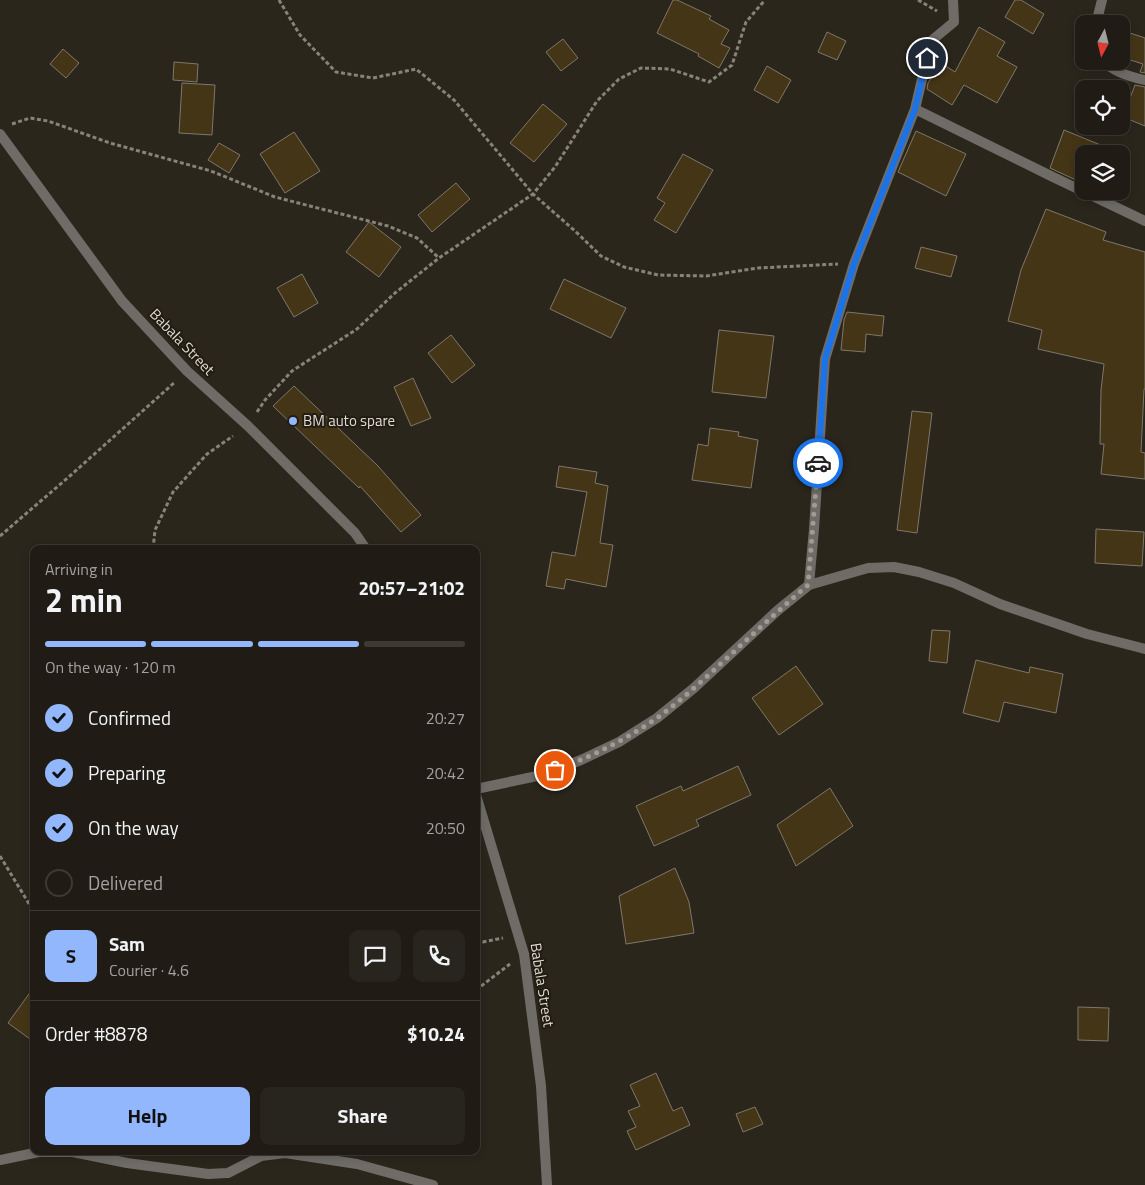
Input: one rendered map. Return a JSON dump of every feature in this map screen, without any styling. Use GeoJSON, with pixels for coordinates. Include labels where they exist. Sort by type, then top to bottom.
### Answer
{"type":"FeatureCollection","features":[{"type":"Feature","properties":{"kind":"street"},"geometry":{"type":"LineString","coordinates":[[808,585],[814,529],[825,359],[854,264],[915,109],[931,41],[954,22],[953,0]]}},
{"type":"Feature","properties":{"kind":"street"},"geometry":{"type":"LineString","coordinates":[[1098,15],[1102,0]]}},
{"type":"Feature","properties":{"kind":"street"},"geometry":{"type":"LineString","coordinates":[[1114,70],[1145,80]]}},
{"type":"Feature","properties":{"kind":"street"},"geometry":{"type":"LineString","coordinates":[[915,109],[1145,221]]}},
{"type":"Feature","properties":{"kind":"street","name":"Babala Street"},"geometry":{"type":"LineString","coordinates":[[0,134],[122,301],[187,371],[248,426],[355,533],[363,545]]}},
{"type":"Feature","properties":{"kind":"street"},"geometry":{"type":"LineString","coordinates":[[480,788],[542,775],[581,760],[619,742],[657,718],[694,688],[778,610],[808,585],[868,568],[894,567],[919,572],[954,584],[1000,604],[1087,634],[1145,648]]}},
{"type":"Feature","properties":{"kind":"street","name":"Babala Street"},"geometry":{"type":"LineString","coordinates":[[480,808],[524,954],[541,1086],[547,1185]]}},
{"type":"Feature","properties":{"kind":"street"},"geometry":{"type":"LineString","coordinates":[[0,1160],[30,1154]]}},
{"type":"Feature","properties":{"kind":"street"},"geometry":{"type":"LineString","coordinates":[[89,1155],[208,1174],[228,1173],[261,1156],[269,1155]]}},
{"type":"Feature","properties":{"kind":"street"},"geometry":{"type":"LineString","coordinates":[[298,1155],[356,1164],[433,1185]]}},
{"type":"Feature","properties":{"kind":"path"},"geometry":{"type":"LineString","coordinates":[[279,0],[300,35],[336,72],[373,78],[416,69],[454,100],[533,194],[601,256],[624,267],[658,275],[706,276],[758,268],[854,264]]}},
{"type":"Feature","properties":{"kind":"path"},"geometry":{"type":"LineString","coordinates":[[153,545],[155,530],[173,492],[206,454],[248,426],[265,400],[292,371],[357,329],[395,293],[439,258],[533,194],[555,167],[597,101],[619,79],[642,68],[651,68],[670,69],[709,82],[732,65],[746,22],[765,0]]}},
{"type":"Feature","properties":{"kind":"path"},"geometry":{"type":"LineString","coordinates":[[8,125],[30,118],[48,121],[110,143],[211,171],[275,197],[388,226],[417,238],[439,258]]}},
{"type":"Feature","properties":{"kind":"path"},"geometry":{"type":"LineString","coordinates":[[0,536],[71,476],[187,371]]}},
{"type":"Feature","properties":{"kind":"path"},"geometry":{"type":"LineString","coordinates":[[0,856],[30,905]]}},
{"type":"Feature","properties":{"kind":"path"},"geometry":{"type":"LineString","coordinates":[[480,942],[518,935]]}},
{"type":"Feature","properties":{"kind":"path"},"geometry":{"type":"LineString","coordinates":[[480,987],[524,954]]}},
{"type":"Feature","properties":{"kind":"building"},"geometry":{"type":"Polygon","coordinates":[[[673,0],[677,0],[711,16],[709,19],[729,30],[721,44],[730,48],[719,68],[698,56],[699,54],[657,33],[673,0]]]}},
{"type":"Feature","properties":{"kind":"building"},"geometry":{"type":"Polygon","coordinates":[[[1015,0],[1021,0],[1044,14],[1033,34],[1005,17],[1015,0]]]}},
{"type":"Feature","properties":{"kind":"building"},"geometry":{"type":"Polygon","coordinates":[[[979,27],[1005,42],[997,56],[1017,67],[997,103],[964,85],[952,105],[927,89],[928,83],[941,63],[955,72],[979,27]]]}},
{"type":"Feature","properties":{"kind":"building"},"geometry":{"type":"Polygon","coordinates":[[[827,32],[846,41],[837,60],[818,52],[827,32]]]}},
{"type":"Feature","properties":{"kind":"building"},"geometry":{"type":"Polygon","coordinates":[[[1130,33],[1145,38],[1145,73],[1140,72],[1143,64],[1130,60],[1130,33]]]}},
{"type":"Feature","properties":{"kind":"building"},"geometry":{"type":"Polygon","coordinates":[[[563,39],[578,58],[561,71],[546,52],[563,39]]]}},
{"type":"Feature","properties":{"kind":"building"},"geometry":{"type":"Polygon","coordinates":[[[63,49],[79,63],[66,78],[50,64],[63,49]]]}},
{"type":"Feature","properties":{"kind":"building"},"geometry":{"type":"Polygon","coordinates":[[[174,62],[198,64],[197,82],[173,80],[174,62]]]}},
{"type":"Feature","properties":{"kind":"building"},"geometry":{"type":"Polygon","coordinates":[[[767,66],[791,80],[778,103],[754,90],[767,66]]]}},
{"type":"Feature","properties":{"kind":"building"},"geometry":{"type":"Polygon","coordinates":[[[182,83],[215,85],[212,135],[179,133],[182,83]]]}},
{"type":"Feature","properties":{"kind":"building"},"geometry":{"type":"Polygon","coordinates":[[[1135,85],[1145,87],[1145,126],[1130,120],[1130,98],[1135,85]]]}},
{"type":"Feature","properties":{"kind":"building"},"geometry":{"type":"Polygon","coordinates":[[[543,104],[567,124],[534,162],[510,143],[543,104]]]}},
{"type":"Feature","properties":{"kind":"building"},"geometry":{"type":"Polygon","coordinates":[[[1064,130],[1101,145],[1075,145],[1075,180],[1050,168],[1064,130]]]}},
{"type":"Feature","properties":{"kind":"building"},"geometry":{"type":"Polygon","coordinates":[[[916,131],[966,154],[946,196],[898,172],[916,131]]]}},
{"type":"Feature","properties":{"kind":"building"},"geometry":{"type":"Polygon","coordinates":[[[294,132],[320,171],[285,193],[260,154],[294,132]]]}},
{"type":"Feature","properties":{"kind":"building"},"geometry":{"type":"Polygon","coordinates":[[[219,143],[240,155],[229,173],[208,160],[219,143]]]}},
{"type":"Feature","properties":{"kind":"building"},"geometry":{"type":"Polygon","coordinates":[[[683,154],[713,170],[676,233],[654,220],[665,203],[657,198],[683,154]]]}},
{"type":"Feature","properties":{"kind":"building"},"geometry":{"type":"Polygon","coordinates":[[[456,183],[470,199],[432,232],[418,215],[456,183]]]}},
{"type":"Feature","properties":{"kind":"building"},"geometry":{"type":"Polygon","coordinates":[[[1046,209],[1106,232],[1103,240],[1145,252],[1145,389],[1141,452],[1145,453],[1145,479],[1101,474],[1104,444],[1100,444],[1101,390],[1104,364],[1038,349],[1042,330],[1008,321],[1021,270],[1046,209]]]}},
{"type":"Feature","properties":{"kind":"building"},"geometry":{"type":"Polygon","coordinates":[[[369,222],[401,247],[379,277],[346,252],[369,222]]]}},
{"type":"Feature","properties":{"kind":"building"},"geometry":{"type":"Polygon","coordinates":[[[921,247],[957,256],[951,277],[915,268],[921,247]]]}},
{"type":"Feature","properties":{"kind":"building"},"geometry":{"type":"Polygon","coordinates":[[[302,274],[318,303],[294,317],[277,288],[302,274]]]}},
{"type":"Feature","properties":{"kind":"building"},"geometry":{"type":"Polygon","coordinates":[[[564,279],[626,308],[611,338],[550,309],[564,279]]]}},
{"type":"Feature","properties":{"kind":"building"},"geometry":{"type":"Polygon","coordinates":[[[847,312],[884,316],[882,336],[866,334],[865,352],[841,350],[844,320],[847,312]]]}},
{"type":"Feature","properties":{"kind":"building"},"geometry":{"type":"Polygon","coordinates":[[[719,330],[774,336],[766,398],[712,392],[719,330]]]}},
{"type":"Feature","properties":{"kind":"building"},"geometry":{"type":"Polygon","coordinates":[[[451,335],[475,365],[452,383],[428,353],[451,335]]]}},
{"type":"Feature","properties":{"kind":"building"},"geometry":{"type":"Polygon","coordinates":[[[413,378],[431,418],[411,426],[394,387],[413,378]]]}},
{"type":"Feature","properties":{"kind":"building"},"geometry":{"type":"Polygon","coordinates":[[[294,386],[378,466],[421,515],[401,532],[360,486],[359,488],[273,406],[294,386]]]}},
{"type":"Feature","properties":{"kind":"building"},"geometry":{"type":"Polygon","coordinates":[[[912,411],[932,413],[917,533],[897,530],[912,411]]]}},
{"type":"Feature","properties":{"kind":"building"},"geometry":{"type":"Polygon","coordinates":[[[710,428],[739,432],[738,436],[758,440],[751,488],[692,480],[698,444],[708,446],[710,428]]]}},
{"type":"Feature","properties":{"kind":"building"},"geometry":{"type":"Polygon","coordinates":[[[559,466],[597,472],[595,483],[608,486],[600,543],[613,545],[606,587],[566,579],[564,589],[546,586],[552,552],[575,556],[587,492],[556,487],[559,466]]]}},
{"type":"Feature","properties":{"kind":"building"},"geometry":{"type":"Polygon","coordinates":[[[1096,529],[1144,532],[1142,566],[1095,563],[1096,529]]]}},
{"type":"Feature","properties":{"kind":"building"},"geometry":{"type":"Polygon","coordinates":[[[932,630],[950,631],[947,663],[929,661],[932,630]]]}},
{"type":"Feature","properties":{"kind":"building"},"geometry":{"type":"Polygon","coordinates":[[[976,660],[1029,673],[1030,667],[1063,674],[1056,713],[1004,702],[999,722],[963,713],[976,660]]]}},
{"type":"Feature","properties":{"kind":"building"},"geometry":{"type":"Polygon","coordinates":[[[796,666],[823,704],[779,735],[752,698],[796,666]]]}},
{"type":"Feature","properties":{"kind":"building"},"geometry":{"type":"Polygon","coordinates":[[[738,766],[751,795],[696,820],[699,826],[654,846],[636,806],[681,786],[683,791],[738,766]]]}},
{"type":"Feature","properties":{"kind":"building"},"geometry":{"type":"Polygon","coordinates":[[[830,788],[853,826],[796,866],[777,825],[830,788]]]}},
{"type":"Feature","properties":{"kind":"building"},"geometry":{"type":"Polygon","coordinates":[[[675,868],[689,902],[694,933],[626,944],[619,896],[675,868]]]}},
{"type":"Feature","properties":{"kind":"building"},"geometry":{"type":"Polygon","coordinates":[[[30,993],[30,1039],[8,1023],[30,993]]]}},
{"type":"Feature","properties":{"kind":"building"},"geometry":{"type":"Polygon","coordinates":[[[1078,1007],[1109,1008],[1108,1041],[1078,1040],[1078,1007]]]}},
{"type":"Feature","properties":{"kind":"building"},"geometry":{"type":"Polygon","coordinates":[[[656,1073],[673,1111],[682,1107],[690,1125],[636,1150],[627,1131],[636,1127],[628,1111],[640,1106],[630,1085],[656,1073]]]}},
{"type":"Feature","properties":{"kind":"building"},"geometry":{"type":"Polygon","coordinates":[[[755,1107],[763,1124],[743,1132],[736,1114],[755,1107]]]}},
{"type":"Feature","properties":{"kind":"way so far"},"geometry":{"type":"LineString","coordinates":[[555,770],[619,742],[657,718],[694,688],[778,610],[808,585],[818,463]]}},
{"type":"Feature","properties":{"kind":"place","name":"BM auto spare"},"geometry":{"type":"Point","coordinates":[293,421]}},
{"type":"Feature","properties":{"kind":"route"},"geometry":{"type":"LineString","coordinates":[[818,463],[825,359],[854,264],[915,109],[927,58]]}}]}
